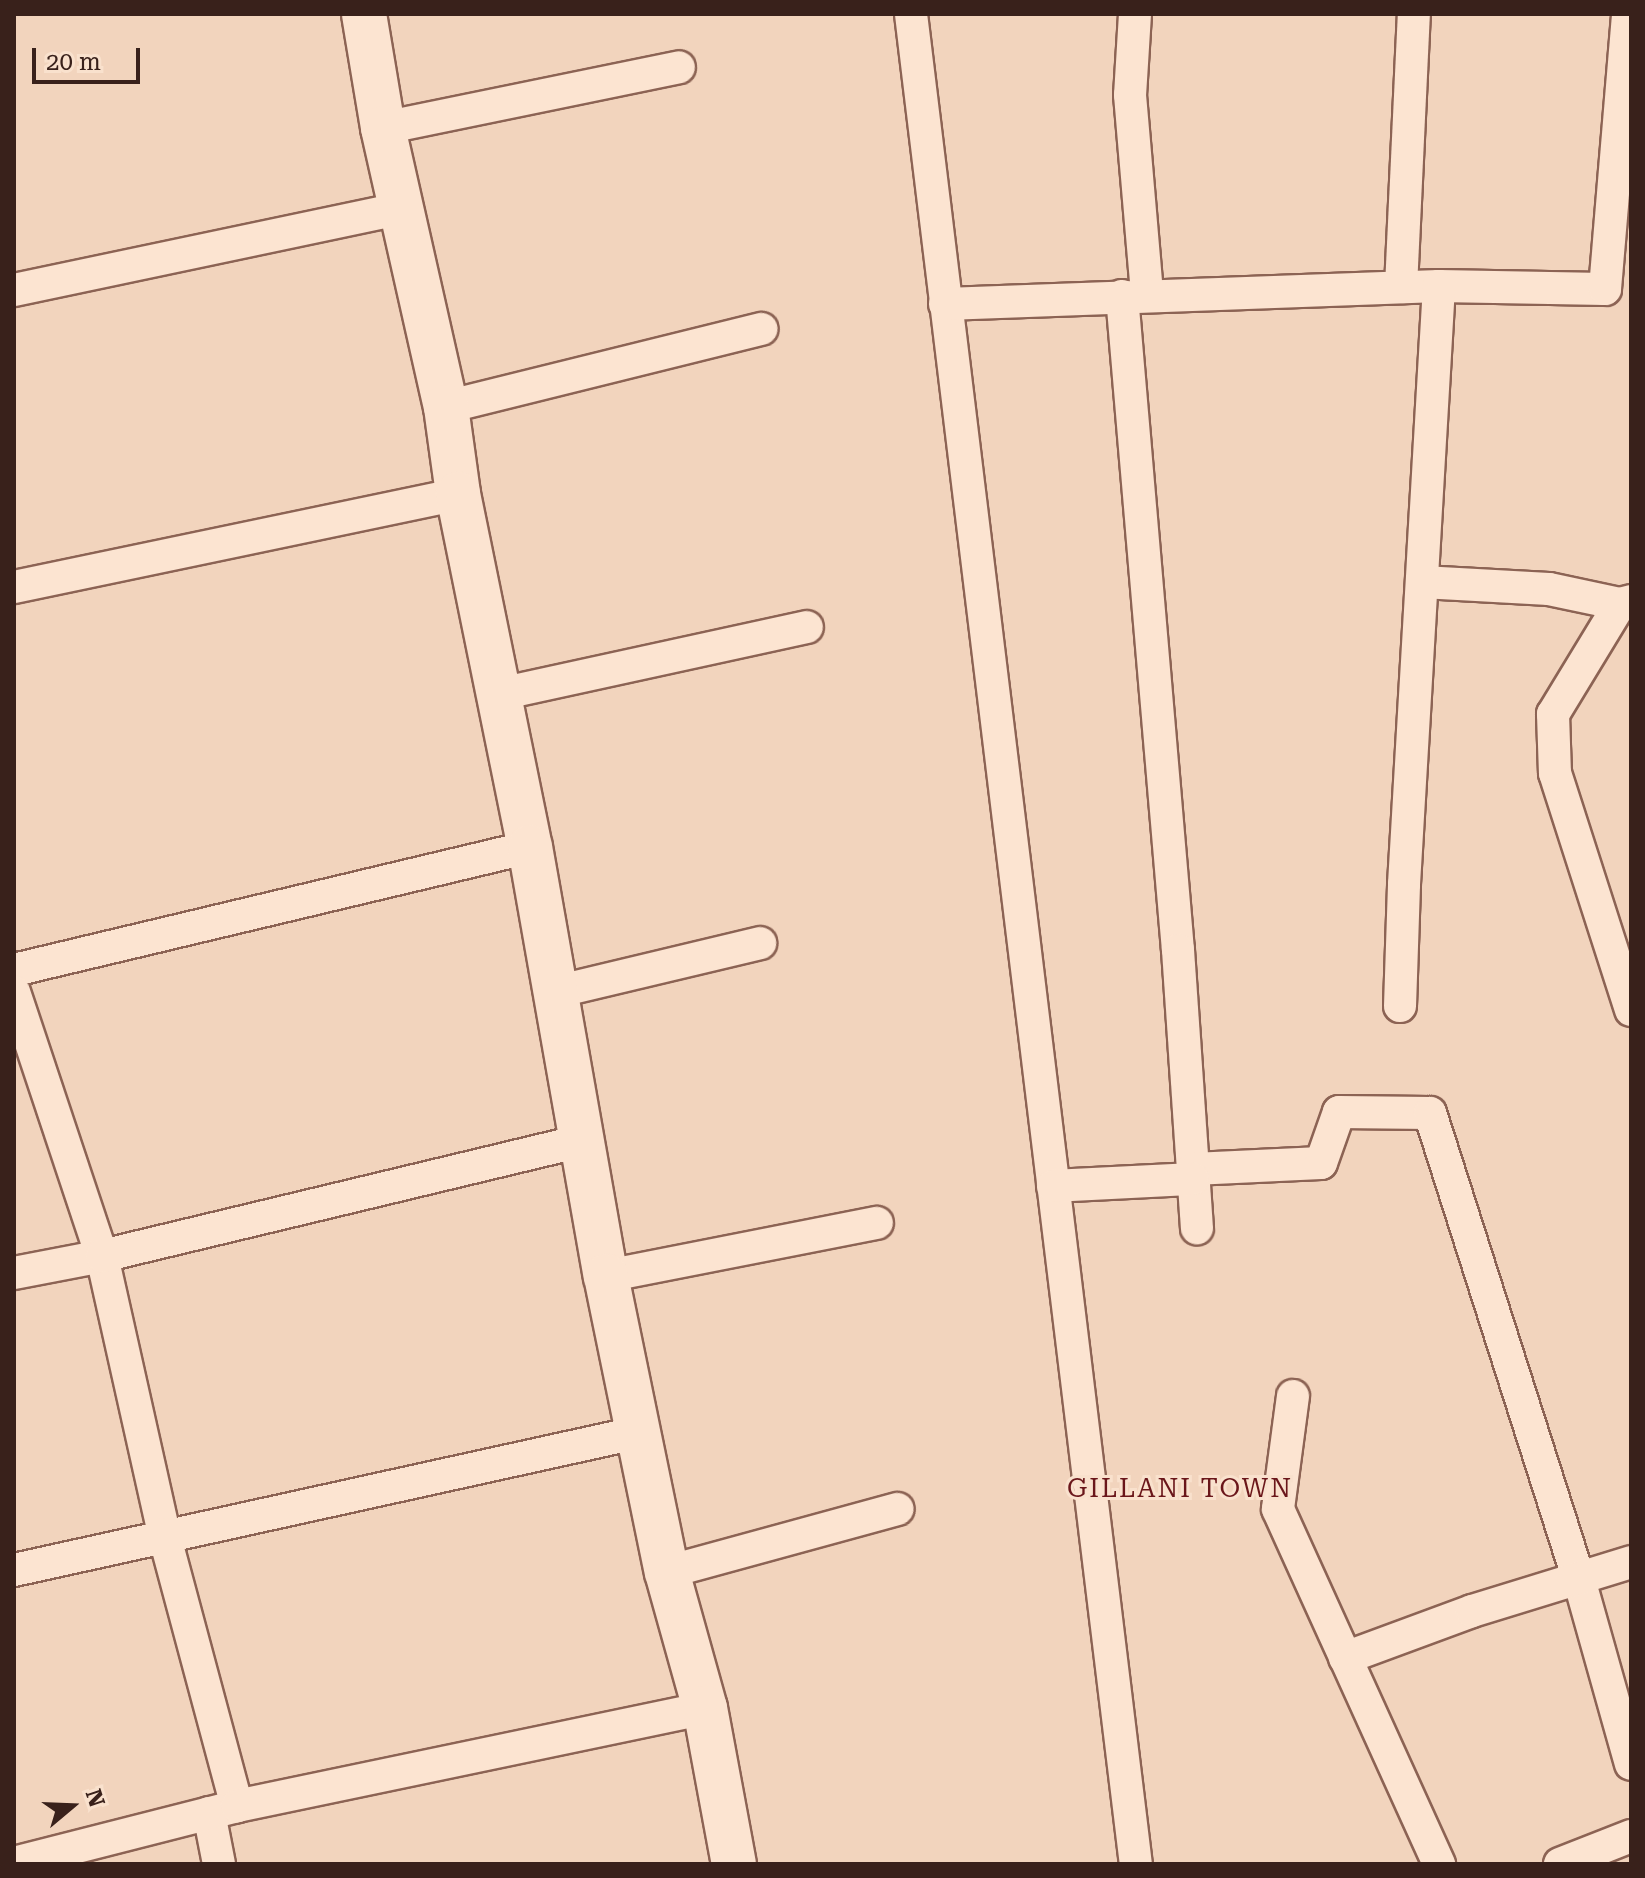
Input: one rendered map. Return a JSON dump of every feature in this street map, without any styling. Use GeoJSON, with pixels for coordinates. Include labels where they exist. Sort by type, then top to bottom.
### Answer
{"type":"FeatureCollection","features":[{"type":"Feature","properties":{"kind":"street"},"geometry":{"type":"LineString","coordinates":[[364,14],[383,128],[446,407],[458,494],[500,694],[585,1140],[606,1276],[667,1572],[705,1708],[734,1864]]}},
{"type":"Feature","properties":{"kind":"street"},"geometry":{"type":"LineString","coordinates":[[911,14],[1136,1864]]}},
{"type":"Feature","properties":{"kind":"street"},"geometry":{"type":"LineString","coordinates":[[1135,14],[1130,95],[1134,296],[1197,1228]]}},
{"type":"Feature","properties":{"kind":"street"},"geometry":{"type":"LineString","coordinates":[[1401,287],[1414,14]]}},
{"type":"Feature","properties":{"kind":"street"},"geometry":{"type":"LineString","coordinates":[[945,304],[1439,286],[1605,289],[1628,34]]}},
{"type":"Feature","properties":{"kind":"street"},"geometry":{"type":"LineString","coordinates":[[383,128],[679,67]]}},
{"type":"Feature","properties":{"kind":"street"},"geometry":{"type":"LineString","coordinates":[[14,290],[402,208]]}},
{"type":"Feature","properties":{"kind":"street"},"geometry":{"type":"LineString","coordinates":[[1400,1006],[1439,286]]}},
{"type":"Feature","properties":{"kind":"street"},"geometry":{"type":"LineString","coordinates":[[446,407],[762,329]]}},
{"type":"Feature","properties":{"kind":"street"},"geometry":{"type":"LineString","coordinates":[[14,587],[458,494]]}},
{"type":"Feature","properties":{"kind":"street"},"geometry":{"type":"LineString","coordinates":[[1422,582],[1549,589],[1626,602],[1553,714],[1555,773],[1631,1010]]}},
{"type":"Feature","properties":{"kind":"street"},"geometry":{"type":"LineString","coordinates":[[500,694],[807,627]]}},
{"type":"Feature","properties":{"kind":"street"},"geometry":{"type":"LineString","coordinates":[[14,970],[530,847]]}},
{"type":"Feature","properties":{"kind":"street"},"geometry":{"type":"LineString","coordinates":[[555,992],[760,943]]}},
{"type":"Feature","properties":{"kind":"street"},"geometry":{"type":"LineString","coordinates":[[14,992],[102,1256],[223,1809],[219,1864]]}},
{"type":"Feature","properties":{"kind":"street"},"geometry":{"type":"LineString","coordinates":[[1053,1186],[1321,1163],[1339,1112],[1430,1113],[1579,1579],[1631,1764]]}},
{"type":"Feature","properties":{"kind":"street"},"geometry":{"type":"LineString","coordinates":[[14,1273],[102,1256],[585,1140]]}},
{"type":"Feature","properties":{"kind":"street"},"geometry":{"type":"LineString","coordinates":[[606,1276],[877,1223]]}},
{"type":"Feature","properties":{"kind":"street"},"geometry":{"type":"LineString","coordinates":[[1293,1396],[1278,1509],[1439,1864]]}},
{"type":"Feature","properties":{"kind":"street"},"geometry":{"type":"LineString","coordinates":[[14,1570],[164,1534],[640,1432]]}},
{"type":"Feature","properties":{"kind":"street"},"geometry":{"type":"LineString","coordinates":[[667,1572],[898,1509]]}},
{"type":"Feature","properties":{"kind":"street"},"geometry":{"type":"LineString","coordinates":[[1345,1658],[1472,1611],[1631,1562]]}},
{"type":"Feature","properties":{"kind":"street"},"geometry":{"type":"LineString","coordinates":[[14,1863],[223,1809],[705,1708]]}},
{"type":"Feature","properties":{"kind":"street"},"geometry":{"type":"LineString","coordinates":[[1560,1864],[1631,1836]]}},
{"type":"Feature","properties":{"kind":"district","name":"GILLANI TOWN"},"geometry":{"type":"Point","coordinates":[1180,1489]}}]}
